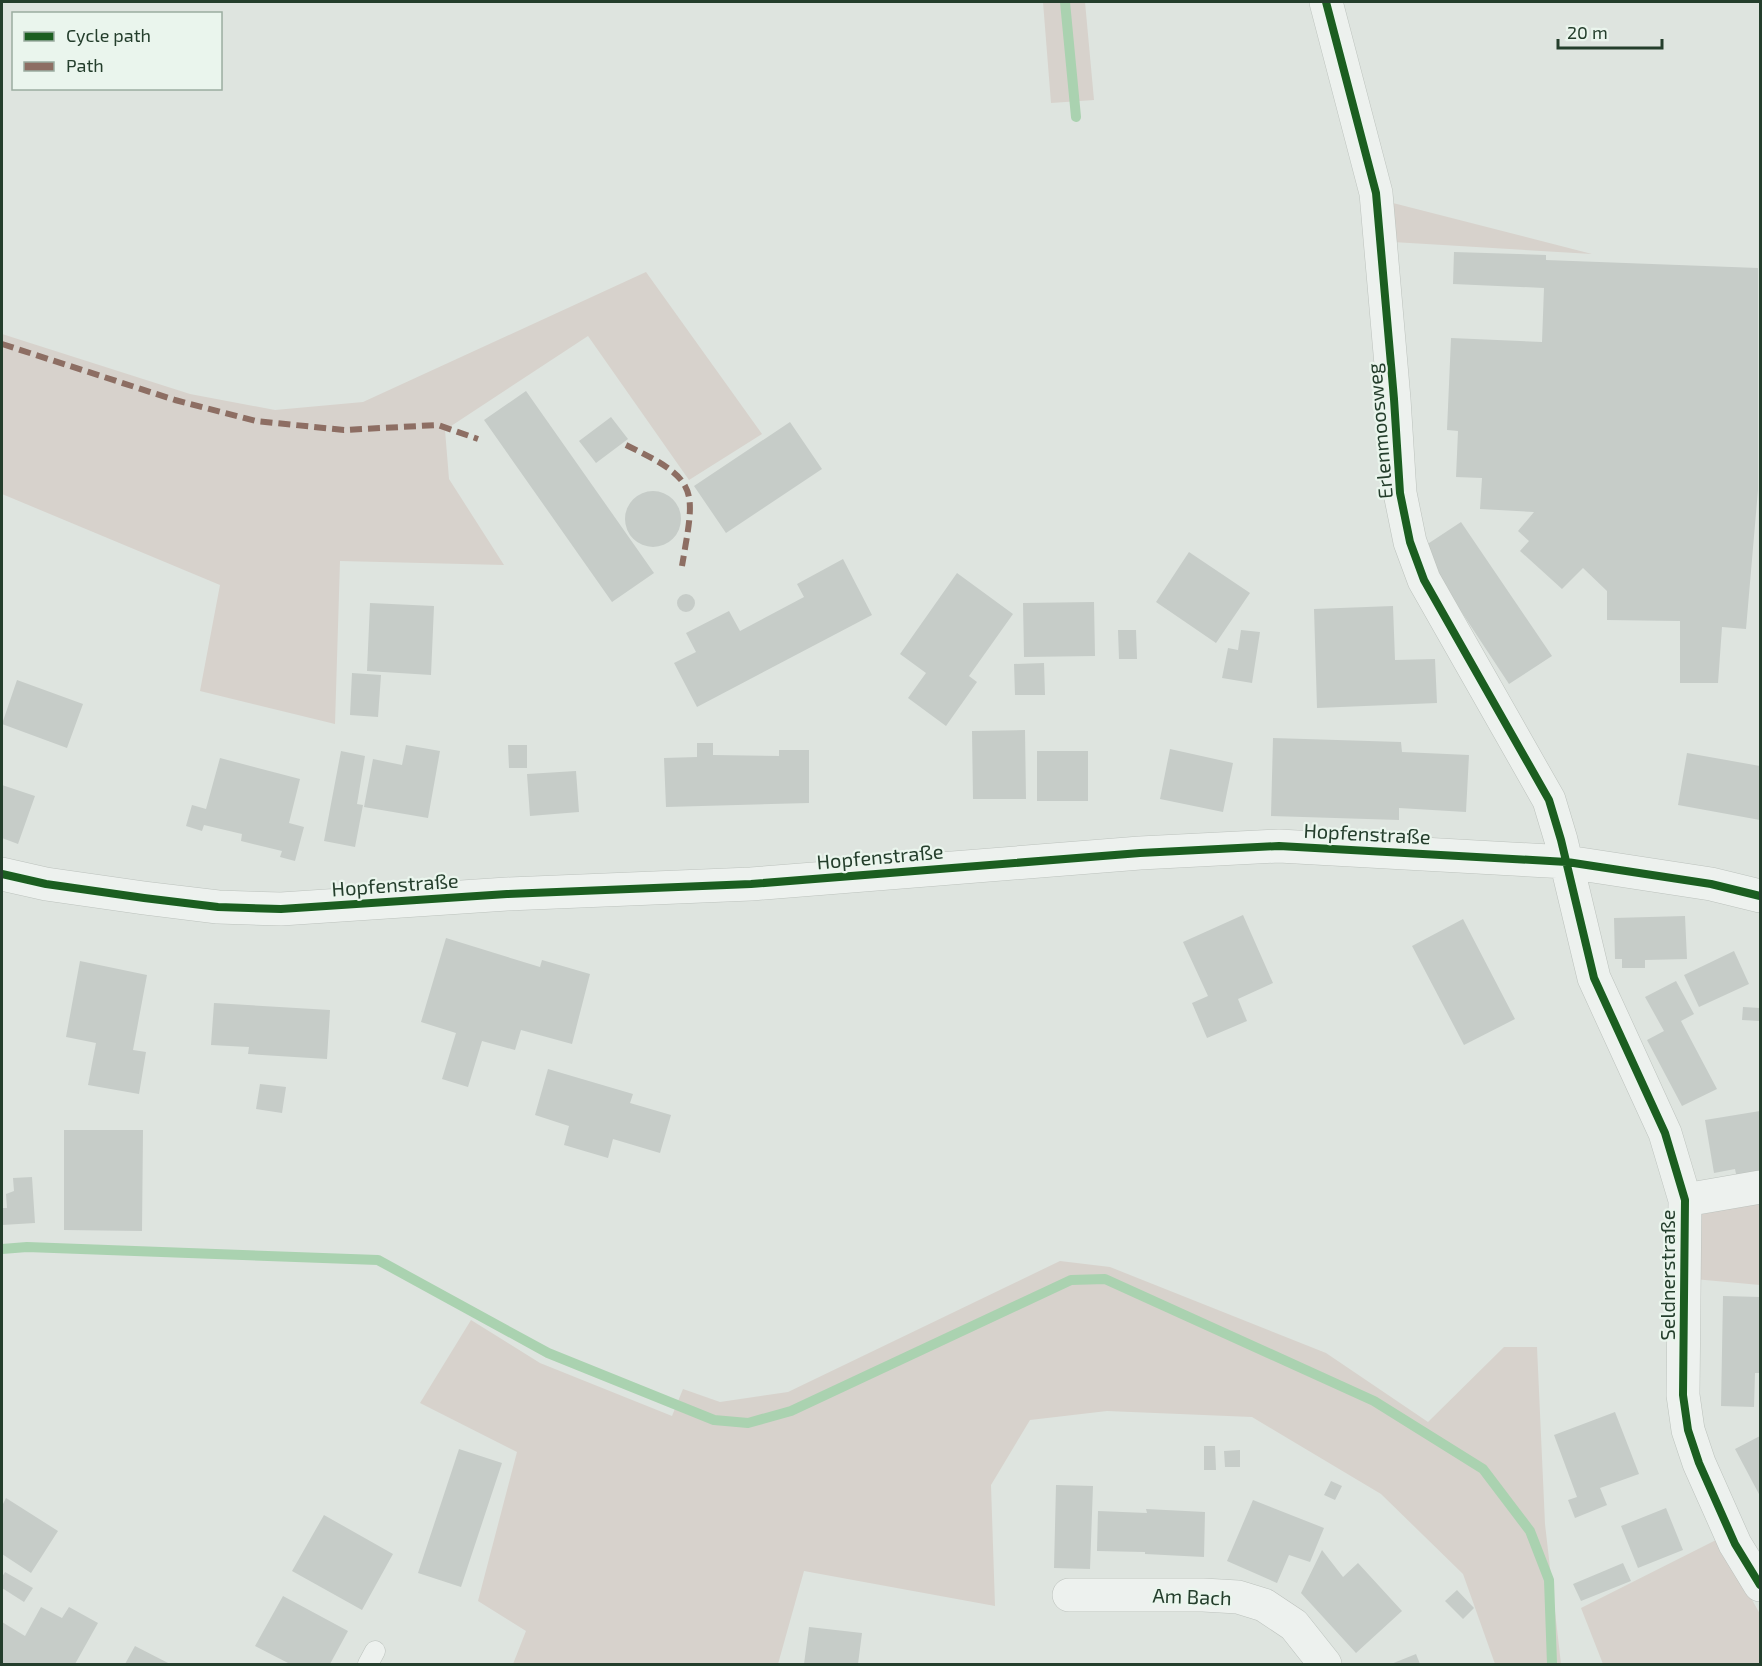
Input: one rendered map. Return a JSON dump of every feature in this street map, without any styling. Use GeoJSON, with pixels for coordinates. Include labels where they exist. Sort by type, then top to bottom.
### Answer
{"type":"FeatureCollection","features":[{"type":"Feature","properties":{"kind":"street","name":"Erlenmoosweg"},"geometry":{"type":"LineString","coordinates":[[1326,2],[1376,193],[1400,493],[1410,542],[1424,580],[1549,800],[1567,862]]}},
{"type":"Feature","properties":{"kind":"street","name":"Hopfenstraße"},"geometry":{"type":"LineString","coordinates":[[2,874],[46,884],[144,898],[218,907],[281,909],[507,894],[751,884],[1140,853],[1279,846],[1567,862],[1711,884],[1761,896]]}},
{"type":"Feature","properties":{"kind":"street","name":"Seldnerstraße"},"geometry":{"type":"LineString","coordinates":[[1567,862],[1594,978],[1665,1133],[1685,1200],[1683,1395],[1688,1430],[1699,1463],[1735,1544],[1761,1585]]}},
{"type":"Feature","properties":{"kind":"street"},"geometry":{"type":"LineString","coordinates":[[1685,1200],[1761,1187]]}},
{"type":"Feature","properties":{"kind":"street","name":"Am Bach"},"geometry":{"type":"LineString","coordinates":[[1070,1595],[1238,1597],[1264,1605],[1294,1625],[1325,1665]]}},
{"type":"Feature","properties":{"kind":"shaded area"},"geometry":{"type":"Polygon","coordinates":[[[1043,2],[1085,2],[1094,100],[1051,103],[1043,2]]]}},
{"type":"Feature","properties":{"kind":"shaded area"},"geometry":{"type":"Polygon","coordinates":[[[1389,202],[1592,254],[1393,242],[1389,202]]]}},
{"type":"Feature","properties":{"kind":"shaded area"},"geometry":{"type":"Polygon","coordinates":[[[646,272],[762,434],[689,480],[588,336],[445,430],[449,479],[504,565],[340,561],[335,724],[200,691],[220,585],[2,494],[2,334],[190,394],[275,410],[363,402],[646,272]]]}},
{"type":"Feature","properties":{"kind":"shaded area"},"geometry":{"type":"Polygon","coordinates":[[[1760,1199],[1760,1285],[1694,1279],[1697,1217],[1706,1209],[1760,1199]]]}},
{"type":"Feature","properties":{"kind":"shaded area"},"geometry":{"type":"Polygon","coordinates":[[[1060,1261],[1110,1267],[1326,1353],[1428,1422],[1504,1347],[1537,1347],[1545,1524],[1561,1664],[1495,1664],[1463,1574],[1381,1494],[1252,1417],[1107,1411],[1030,1420],[991,1485],[995,1606],[804,1571],[778,1664],[513,1664],[526,1631],[478,1601],[517,1452],[420,1403],[471,1320],[540,1363],[672,1416],[683,1389],[720,1402],[788,1392],[1060,1261]]]}},
{"type":"Feature","properties":{"kind":"shaded area"},"geometry":{"type":"Polygon","coordinates":[[[1718,1539],[1760,1614],[1760,1664],[1603,1664],[1581,1608],[1718,1539]]]}},
{"type":"Feature","properties":{"kind":"building"},"geometry":{"type":"Polygon","coordinates":[[[1454,252],[1546,255],[1546,260],[1758,268],[1758,490],[1746,629],[1722,627],[1718,683],[1680,683],[1680,621],[1607,620],[1607,591],[1583,568],[1562,589],[1520,551],[1529,541],[1518,531],[1534,512],[1480,509],[1482,478],[1456,477],[1458,431],[1447,430],[1451,338],[1542,342],[1544,288],[1453,284],[1454,252]]]}},
{"type":"Feature","properties":{"kind":"building"},"geometry":{"type":"Polygon","coordinates":[[[526,391],[654,573],[612,602],[484,420],[526,391]]]}},
{"type":"Feature","properties":{"kind":"building"},"geometry":{"type":"Polygon","coordinates":[[[611,417],[628,439],[596,463],[579,441],[611,417]]]}},
{"type":"Feature","properties":{"kind":"building"},"geometry":{"type":"Polygon","coordinates":[[[790,422],[822,469],[726,533],[694,486],[790,422]]]}},
{"type":"Feature","properties":{"kind":"building"},"geometry":{"type":"Polygon","coordinates":[[[653,491],[664,493],[673,499],[679,508],[681,519],[679,530],[673,539],[664,545],[653,547],[642,545],[633,539],[627,530],[625,519],[627,508],[633,499],[642,493],[653,491]]]}},
{"type":"Feature","properties":{"kind":"building"},"geometry":{"type":"Polygon","coordinates":[[[1461,522],[1552,656],[1509,684],[1420,549],[1461,522]]]}},
{"type":"Feature","properties":{"kind":"building"},"geometry":{"type":"Polygon","coordinates":[[[1189,552],[1250,593],[1216,643],[1156,602],[1189,552]]]}},
{"type":"Feature","properties":{"kind":"building"},"geometry":{"type":"Polygon","coordinates":[[[843,559],[872,615],[697,707],[674,663],[696,652],[686,633],[729,611],[740,631],[804,597],[797,584],[843,559]]]}},
{"type":"Feature","properties":{"kind":"building"},"geometry":{"type":"Polygon","coordinates":[[[957,573],[1013,614],[969,676],[977,682],[946,726],[908,698],[926,673],[900,654],[957,573]]]}},
{"type":"Feature","properties":{"kind":"building"},"geometry":{"type":"Polygon","coordinates":[[[686,594],[692,597],[695,603],[692,609],[686,612],[680,609],[677,603],[680,597],[686,594]]]}},
{"type":"Feature","properties":{"kind":"building"},"geometry":{"type":"Polygon","coordinates":[[[1094,602],[1095,656],[1024,657],[1023,603],[1094,602]]]}},
{"type":"Feature","properties":{"kind":"building"},"geometry":{"type":"Polygon","coordinates":[[[370,603],[434,606],[431,675],[367,671],[370,603]]]}},
{"type":"Feature","properties":{"kind":"building"},"geometry":{"type":"Polygon","coordinates":[[[1393,606],[1395,660],[1435,659],[1437,703],[1317,708],[1314,609],[1393,606]]]}},
{"type":"Feature","properties":{"kind":"building"},"geometry":{"type":"Polygon","coordinates":[[[1118,630],[1136,630],[1137,659],[1119,659],[1118,630]]]}},
{"type":"Feature","properties":{"kind":"building"},"geometry":{"type":"Polygon","coordinates":[[[1241,630],[1260,632],[1252,683],[1222,678],[1228,648],[1238,650],[1241,630]]]}},
{"type":"Feature","properties":{"kind":"building"},"geometry":{"type":"Polygon","coordinates":[[[1044,663],[1045,695],[1015,695],[1014,664],[1044,663]]]}},
{"type":"Feature","properties":{"kind":"building"},"geometry":{"type":"Polygon","coordinates":[[[352,673],[381,675],[378,717],[350,715],[352,673]]]}},
{"type":"Feature","properties":{"kind":"building"},"geometry":{"type":"Polygon","coordinates":[[[17,680],[83,704],[67,748],[2,724],[17,680]]]}},
{"type":"Feature","properties":{"kind":"building"},"geometry":{"type":"Polygon","coordinates":[[[1025,730],[1026,799],[973,799],[972,731],[1025,730]]]}},
{"type":"Feature","properties":{"kind":"building"},"geometry":{"type":"Polygon","coordinates":[[[1273,738],[1401,742],[1402,752],[1469,755],[1466,812],[1399,808],[1399,820],[1271,816],[1273,738]]]}},
{"type":"Feature","properties":{"kind":"building"},"geometry":{"type":"Polygon","coordinates":[[[697,743],[713,743],[713,755],[779,756],[779,750],[809,750],[809,803],[666,807],[664,758],[697,757],[697,743]]]}},
{"type":"Feature","properties":{"kind":"building"},"geometry":{"type":"Polygon","coordinates":[[[406,745],[440,751],[428,818],[364,807],[373,759],[402,765],[406,745]]]}},
{"type":"Feature","properties":{"kind":"building"},"geometry":{"type":"Polygon","coordinates":[[[508,745],[527,745],[527,768],[509,768],[508,745]]]}},
{"type":"Feature","properties":{"kind":"building"},"geometry":{"type":"Polygon","coordinates":[[[1170,749],[1233,763],[1223,812],[1160,799],[1170,749]]]}},
{"type":"Feature","properties":{"kind":"building"},"geometry":{"type":"Polygon","coordinates":[[[341,751],[365,756],[357,804],[363,805],[355,847],[324,841],[341,751]]]}},
{"type":"Feature","properties":{"kind":"building"},"geometry":{"type":"Polygon","coordinates":[[[1037,751],[1088,751],[1088,801],[1037,801],[1037,751]]]}},
{"type":"Feature","properties":{"kind":"building"},"geometry":{"type":"Polygon","coordinates":[[[1687,753],[1760,766],[1760,820],[1678,805],[1687,753]]]}},
{"type":"Feature","properties":{"kind":"building"},"geometry":{"type":"Polygon","coordinates":[[[220,758],[300,779],[289,823],[304,827],[295,861],[280,857],[282,851],[241,841],[242,834],[204,825],[202,831],[186,826],[192,805],[206,809],[220,758]]]}},
{"type":"Feature","properties":{"kind":"building"},"geometry":{"type":"Polygon","coordinates":[[[576,771],[579,812],[530,816],[527,774],[576,771]]]}},
{"type":"Feature","properties":{"kind":"building"},"geometry":{"type":"Polygon","coordinates":[[[2,785],[35,796],[18,844],[2,838],[2,785]]]}},
{"type":"Feature","properties":{"kind":"building"},"geometry":{"type":"Polygon","coordinates":[[[1243,915],[1273,983],[1238,999],[1247,1021],[1207,1038],[1192,1003],[1208,996],[1183,942],[1243,915]]]}},
{"type":"Feature","properties":{"kind":"building"},"geometry":{"type":"Polygon","coordinates":[[[1685,916],[1687,959],[1645,960],[1645,968],[1622,968],[1622,959],[1615,959],[1614,918],[1685,916]]]}},
{"type":"Feature","properties":{"kind":"building"},"geometry":{"type":"Polygon","coordinates":[[[1463,919],[1515,1019],[1464,1045],[1412,946],[1463,919]]]}},
{"type":"Feature","properties":{"kind":"building"},"geometry":{"type":"Polygon","coordinates":[[[446,938],[540,967],[542,960],[590,974],[572,1044],[521,1030],[515,1050],[482,1041],[468,1087],[442,1079],[456,1033],[421,1022],[446,938]]]}},
{"type":"Feature","properties":{"kind":"building"},"geometry":{"type":"Polygon","coordinates":[[[1734,951],[1749,984],[1699,1007],[1684,975],[1734,951]]]}},
{"type":"Feature","properties":{"kind":"building"},"geometry":{"type":"Polygon","coordinates":[[[80,961],[147,975],[133,1050],[146,1052],[139,1094],[88,1085],[96,1043],[66,1037],[80,961]]]}},
{"type":"Feature","properties":{"kind":"building"},"geometry":{"type":"Polygon","coordinates":[[[1676,981],[1694,1014],[1681,1021],[1717,1089],[1682,1106],[1647,1040],[1664,1031],[1645,997],[1676,981]]]}},
{"type":"Feature","properties":{"kind":"building"},"geometry":{"type":"Polygon","coordinates":[[[214,1003],[330,1010],[327,1059],[248,1054],[249,1047],[211,1045],[214,1003]]]}},
{"type":"Feature","properties":{"kind":"building"},"geometry":{"type":"Polygon","coordinates":[[[1743,1007],[1760,1008],[1760,1021],[1742,1020],[1743,1007]]]}},
{"type":"Feature","properties":{"kind":"building"},"geometry":{"type":"Polygon","coordinates":[[[548,1069],[633,1094],[630,1103],[671,1115],[660,1153],[613,1139],[608,1158],[564,1145],[569,1126],[535,1115],[548,1069]]]}},
{"type":"Feature","properties":{"kind":"building"},"geometry":{"type":"Polygon","coordinates":[[[260,1084],[286,1087],[282,1113],[256,1109],[260,1084]]]}},
{"type":"Feature","properties":{"kind":"building"},"geometry":{"type":"Polygon","coordinates":[[[1760,1111],[1760,1175],[1737,1179],[1735,1169],[1714,1173],[1705,1120],[1760,1111]]]}},
{"type":"Feature","properties":{"kind":"building"},"geometry":{"type":"Polygon","coordinates":[[[64,1130],[143,1130],[142,1231],[64,1230],[64,1130]]]}},
{"type":"Feature","properties":{"kind":"building"},"geometry":{"type":"Polygon","coordinates":[[[32,1177],[35,1223],[2,1225],[2,1208],[7,1208],[6,1194],[14,1191],[13,1178],[32,1177]]]}},
{"type":"Feature","properties":{"kind":"building"},"geometry":{"type":"Polygon","coordinates":[[[1723,1296],[1760,1297],[1760,1373],[1755,1373],[1754,1407],[1721,1406],[1723,1296]]]}},
{"type":"Feature","properties":{"kind":"building"},"geometry":{"type":"Polygon","coordinates":[[[1615,1412],[1639,1474],[1600,1488],[1607,1505],[1575,1518],[1568,1500],[1577,1497],[1554,1435],[1615,1412]]]}},
{"type":"Feature","properties":{"kind":"building"},"geometry":{"type":"Polygon","coordinates":[[[1760,1436],[1760,1496],[1735,1449],[1760,1436]]]}},
{"type":"Feature","properties":{"kind":"building"},"geometry":{"type":"Polygon","coordinates":[[[1204,1446],[1215,1446],[1216,1470],[1204,1470],[1204,1446]]]}},
{"type":"Feature","properties":{"kind":"building"},"geometry":{"type":"Polygon","coordinates":[[[459,1449],[502,1463],[461,1587],[418,1573],[459,1449]]]}},
{"type":"Feature","properties":{"kind":"building"},"geometry":{"type":"Polygon","coordinates":[[[1240,1450],[1240,1467],[1225,1467],[1224,1451],[1240,1450]]]}},
{"type":"Feature","properties":{"kind":"building"},"geometry":{"type":"Polygon","coordinates":[[[1331,1481],[1342,1486],[1335,1500],[1324,1495],[1331,1481]]]}},
{"type":"Feature","properties":{"kind":"building"},"geometry":{"type":"Polygon","coordinates":[[[1056,1485],[1093,1486],[1090,1569],[1054,1568],[1056,1485]]]}},
{"type":"Feature","properties":{"kind":"building"},"geometry":{"type":"Polygon","coordinates":[[[6,1498],[58,1531],[31,1573],[2,1554],[2,1506],[6,1498]]]}},
{"type":"Feature","properties":{"kind":"building"},"geometry":{"type":"Polygon","coordinates":[[[1253,1500],[1324,1528],[1310,1562],[1289,1555],[1277,1583],[1227,1561],[1253,1500]]]}},
{"type":"Feature","properties":{"kind":"building"},"geometry":{"type":"Polygon","coordinates":[[[1666,1508],[1683,1550],[1638,1568],[1621,1526],[1666,1508]]]}},
{"type":"Feature","properties":{"kind":"building"},"geometry":{"type":"Polygon","coordinates":[[[1146,1509],[1205,1512],[1204,1557],[1097,1551],[1098,1511],[1147,1513],[1146,1509]]]}},
{"type":"Feature","properties":{"kind":"building"},"geometry":{"type":"Polygon","coordinates":[[[324,1515],[393,1554],[362,1610],[292,1571],[324,1515]]]}},
{"type":"Feature","properties":{"kind":"building"},"geometry":{"type":"Polygon","coordinates":[[[1322,1550],[1343,1577],[1358,1563],[1402,1611],[1356,1653],[1301,1593],[1322,1550]]]}},
{"type":"Feature","properties":{"kind":"building"},"geometry":{"type":"Polygon","coordinates":[[[1623,1563],[1631,1581],[1581,1601],[1573,1584],[1623,1563]]]}},
{"type":"Feature","properties":{"kind":"building"},"geometry":{"type":"Polygon","coordinates":[[[5,1572],[33,1588],[24,1602],[2,1588],[2,1577],[5,1572]]]}},
{"type":"Feature","properties":{"kind":"building"},"geometry":{"type":"Polygon","coordinates":[[[1457,1590],[1474,1608],[1463,1619],[1445,1601],[1457,1590]]]}},
{"type":"Feature","properties":{"kind":"building"},"geometry":{"type":"Polygon","coordinates":[[[283,1596],[348,1631],[330,1664],[290,1664],[255,1646],[283,1596]]]}},
{"type":"Feature","properties":{"kind":"building"},"geometry":{"type":"Polygon","coordinates":[[[41,1607],[62,1618],[69,1607],[98,1623],[75,1664],[2,1664],[2,1622],[25,1636],[41,1607]]]}},
{"type":"Feature","properties":{"kind":"building"},"geometry":{"type":"Polygon","coordinates":[[[809,1627],[862,1633],[858,1664],[804,1664],[809,1627]]]}},
{"type":"Feature","properties":{"kind":"building"},"geometry":{"type":"Polygon","coordinates":[[[135,1646],[170,1664],[125,1664],[135,1646]]]}},
{"type":"Feature","properties":{"kind":"building"},"geometry":{"type":"Polygon","coordinates":[[[1416,1654],[1420,1664],[1391,1664],[1416,1654]]]}},
{"type":"Feature","properties":{"kind":"waterway"},"geometry":{"type":"LineString","coordinates":[[1065,2],[1076,117]]}},
{"type":"Feature","properties":{"kind":"waterway"},"geometry":{"type":"LineString","coordinates":[[2,1249],[27,1247],[378,1260],[548,1353],[714,1420],[748,1423],[791,1411],[1071,1280],[1105,1279],[1374,1401],[1483,1469],[1530,1531],[1549,1580],[1552,1664]]}},
{"type":"Feature","properties":{"kind":"marked path"},"geometry":{"type":"LineString","coordinates":[[2,344],[175,400],[256,421],[344,430],[438,425],[478,439]]}},
{"type":"Feature","properties":{"kind":"marked path"},"geometry":{"type":"LineString","coordinates":[[626,445],[668,468],[680,479],[687,490],[690,503],[689,520],[682,566]]}},
{"type":"Feature","properties":{"kind":"cycle path"},"geometry":{"type":"LineString","coordinates":[[1326,2],[1376,193],[1400,493],[1410,542],[1424,580],[1549,800],[1561,840],[1594,978],[1665,1133],[1685,1200],[1683,1395],[1688,1430],[1699,1463],[1735,1544],[1760,1585]]}},
{"type":"Feature","properties":{"kind":"cycle path"},"geometry":{"type":"LineString","coordinates":[[2,874],[46,884],[144,898],[218,907],[281,909],[507,894],[751,884],[1140,853],[1279,846],[1567,862],[1711,884],[1760,896]]}}]}
